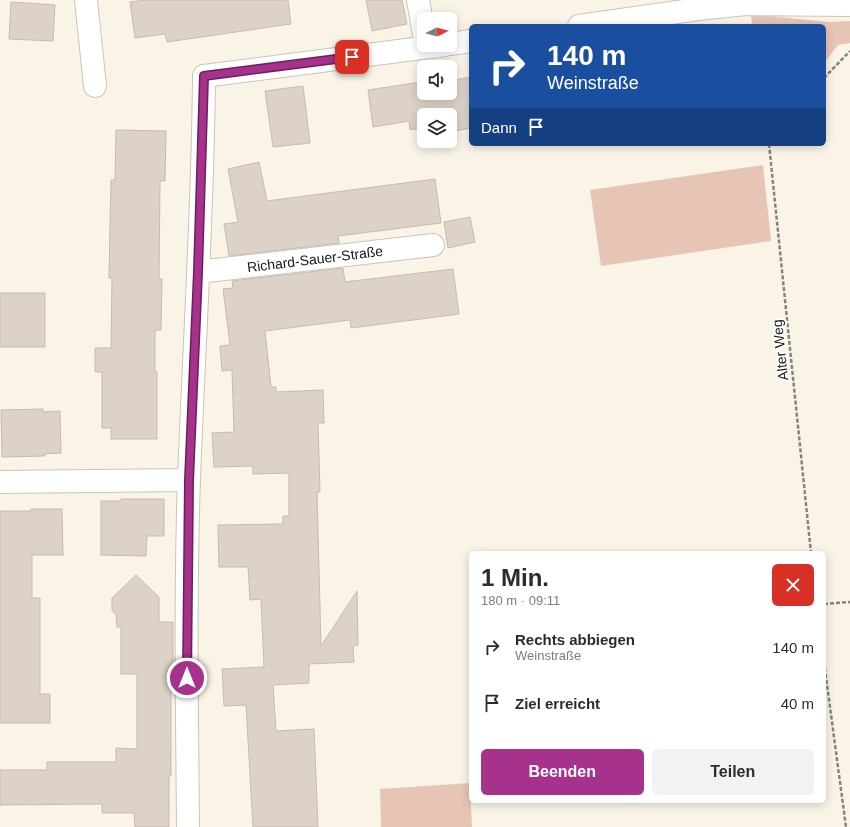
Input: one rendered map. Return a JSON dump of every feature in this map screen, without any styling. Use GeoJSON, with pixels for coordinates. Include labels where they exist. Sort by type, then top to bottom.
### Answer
{"type":"FeatureCollection","features":[{"type":"Feature","properties":{"kind":"street"},"geometry":{"type":"LineString","coordinates":[[86,0],[95,86]]}},
{"type":"Feature","properties":{"kind":"street"},"geometry":{"type":"LineString","coordinates":[[418,0],[422,12]]}},
{"type":"Feature","properties":{"kind":"street"},"geometry":{"type":"LineString","coordinates":[[593,24],[746,2],[850,5]]}},
{"type":"Feature","properties":{"kind":"street"},"geometry":{"type":"LineString","coordinates":[[457,43],[469,41]]}},
{"type":"Feature","properties":{"kind":"street"},"geometry":{"type":"LineString","coordinates":[[188,827],[187,618],[189,480],[198,272],[204,76],[417,45]]}},
{"type":"Feature","properties":{"kind":"street","name":"Richard-Sauer-Straße"},"geometry":{"type":"LineString","coordinates":[[198,272],[433,245]]}},
{"type":"Feature","properties":{"kind":"street"},"geometry":{"type":"LineString","coordinates":[[0,482],[189,480]]}},
{"type":"Feature","properties":{"kind":"path"},"geometry":{"type":"LineString","coordinates":[[826,76],[850,51]]}},
{"type":"Feature","properties":{"kind":"path","name":"Alter Weg"},"geometry":{"type":"LineString","coordinates":[[769,146],[811,551]]}},
{"type":"Feature","properties":{"kind":"path"},"geometry":{"type":"LineString","coordinates":[[826,604],[850,602]]}},
{"type":"Feature","properties":{"kind":"path"},"geometry":{"type":"LineString","coordinates":[[826,677],[846,827]]}},
{"type":"Feature","properties":{"kind":"shaded area"},"geometry":{"type":"Polygon","coordinates":[[[751,14],[829,22],[850,21],[850,43],[838,45],[826,60],[826,24],[752,24],[751,14]]]}},
{"type":"Feature","properties":{"kind":"shaded area"},"geometry":{"type":"Polygon","coordinates":[[[763,165],[771,241],[601,266],[590,190],[763,165]]]}},
{"type":"Feature","properties":{"kind":"shaded area"},"geometry":{"type":"Polygon","coordinates":[[[469,783],[469,803],[471,803],[472,827],[381,827],[380,789],[469,783]]]}},
{"type":"Feature","properties":{"kind":"building"},"geometry":{"type":"Polygon","coordinates":[[[145,0],[288,0],[291,24],[167,42],[165,34],[135,38],[130,2],[145,0]]]}},
{"type":"Feature","properties":{"kind":"building"},"geometry":{"type":"Polygon","coordinates":[[[366,0],[402,0],[407,24],[372,31],[366,0]]]}},
{"type":"Feature","properties":{"kind":"building"},"geometry":{"type":"Polygon","coordinates":[[[11,2],[55,5],[53,41],[9,39],[11,2]]]}},
{"type":"Feature","properties":{"kind":"building"},"geometry":{"type":"Polygon","coordinates":[[[469,77],[469,128],[457,131],[457,108],[417,108],[417,128],[410,130],[409,121],[373,127],[368,90],[417,83],[417,100],[457,100],[457,80],[469,77]]]}},
{"type":"Feature","properties":{"kind":"building"},"geometry":{"type":"Polygon","coordinates":[[[303,86],[310,143],[273,147],[265,91],[303,86]]]}},
{"type":"Feature","properties":{"kind":"building"},"geometry":{"type":"Polygon","coordinates":[[[116,130],[166,131],[165,181],[160,181],[159,279],[162,279],[161,330],[155,330],[155,372],[157,372],[157,439],[111,439],[111,428],[102,428],[102,372],[95,372],[95,348],[111,348],[112,278],[109,278],[111,180],[115,180],[116,130]]]}},
{"type":"Feature","properties":{"kind":"building"},"geometry":{"type":"Polygon","coordinates":[[[259,162],[267,201],[435,179],[441,223],[338,236],[339,243],[229,256],[224,224],[238,222],[228,169],[259,162]]]}},
{"type":"Feature","properties":{"kind":"building"},"geometry":{"type":"Polygon","coordinates":[[[470,217],[475,242],[448,248],[444,222],[470,217]]]}},
{"type":"Feature","properties":{"kind":"building"},"geometry":{"type":"Polygon","coordinates":[[[343,268],[345,282],[453,269],[459,314],[351,328],[350,320],[265,331],[271,387],[276,387],[276,392],[323,390],[324,423],[318,423],[320,492],[317,492],[321,646],[357,591],[358,645],[353,646],[354,662],[309,664],[309,683],[273,685],[276,731],[314,729],[318,827],[253,827],[246,705],[224,706],[222,669],[264,667],[261,599],[250,600],[248,567],[219,567],[218,525],[283,524],[283,516],[289,516],[289,473],[253,474],[253,466],[214,467],[212,433],[234,432],[232,370],[222,371],[220,346],[230,345],[223,289],[233,288],[232,281],[343,268]]]}},
{"type":"Feature","properties":{"kind":"building"},"geometry":{"type":"Polygon","coordinates":[[[0,293],[45,293],[45,347],[0,347],[0,293]]]}},
{"type":"Feature","properties":{"kind":"building"},"geometry":{"type":"Polygon","coordinates":[[[43,409],[43,412],[60,411],[61,453],[44,454],[45,456],[2,457],[1,410],[43,409]]]}},
{"type":"Feature","properties":{"kind":"building"},"geometry":{"type":"Polygon","coordinates":[[[121,499],[164,499],[164,536],[147,536],[146,556],[101,555],[101,501],[121,501],[121,499]]]}},
{"type":"Feature","properties":{"kind":"building"},"geometry":{"type":"Polygon","coordinates":[[[31,509],[62,509],[63,555],[32,555],[32,598],[40,598],[40,694],[50,694],[50,723],[0,723],[0,511],[31,511],[31,509]]]}},
{"type":"Feature","properties":{"kind":"building"},"geometry":{"type":"Polygon","coordinates":[[[136,575],[159,597],[159,622],[173,622],[169,827],[135,827],[134,813],[102,813],[102,804],[0,805],[0,770],[47,770],[47,762],[116,762],[116,748],[137,749],[137,674],[121,674],[121,627],[117,627],[116,615],[112,610],[112,598],[136,575]]]}},
{"type":"Feature","properties":{"kind":"route"},"geometry":{"type":"LineString","coordinates":[[187,678],[189,480],[198,272],[204,76],[352,57]]}}]}
